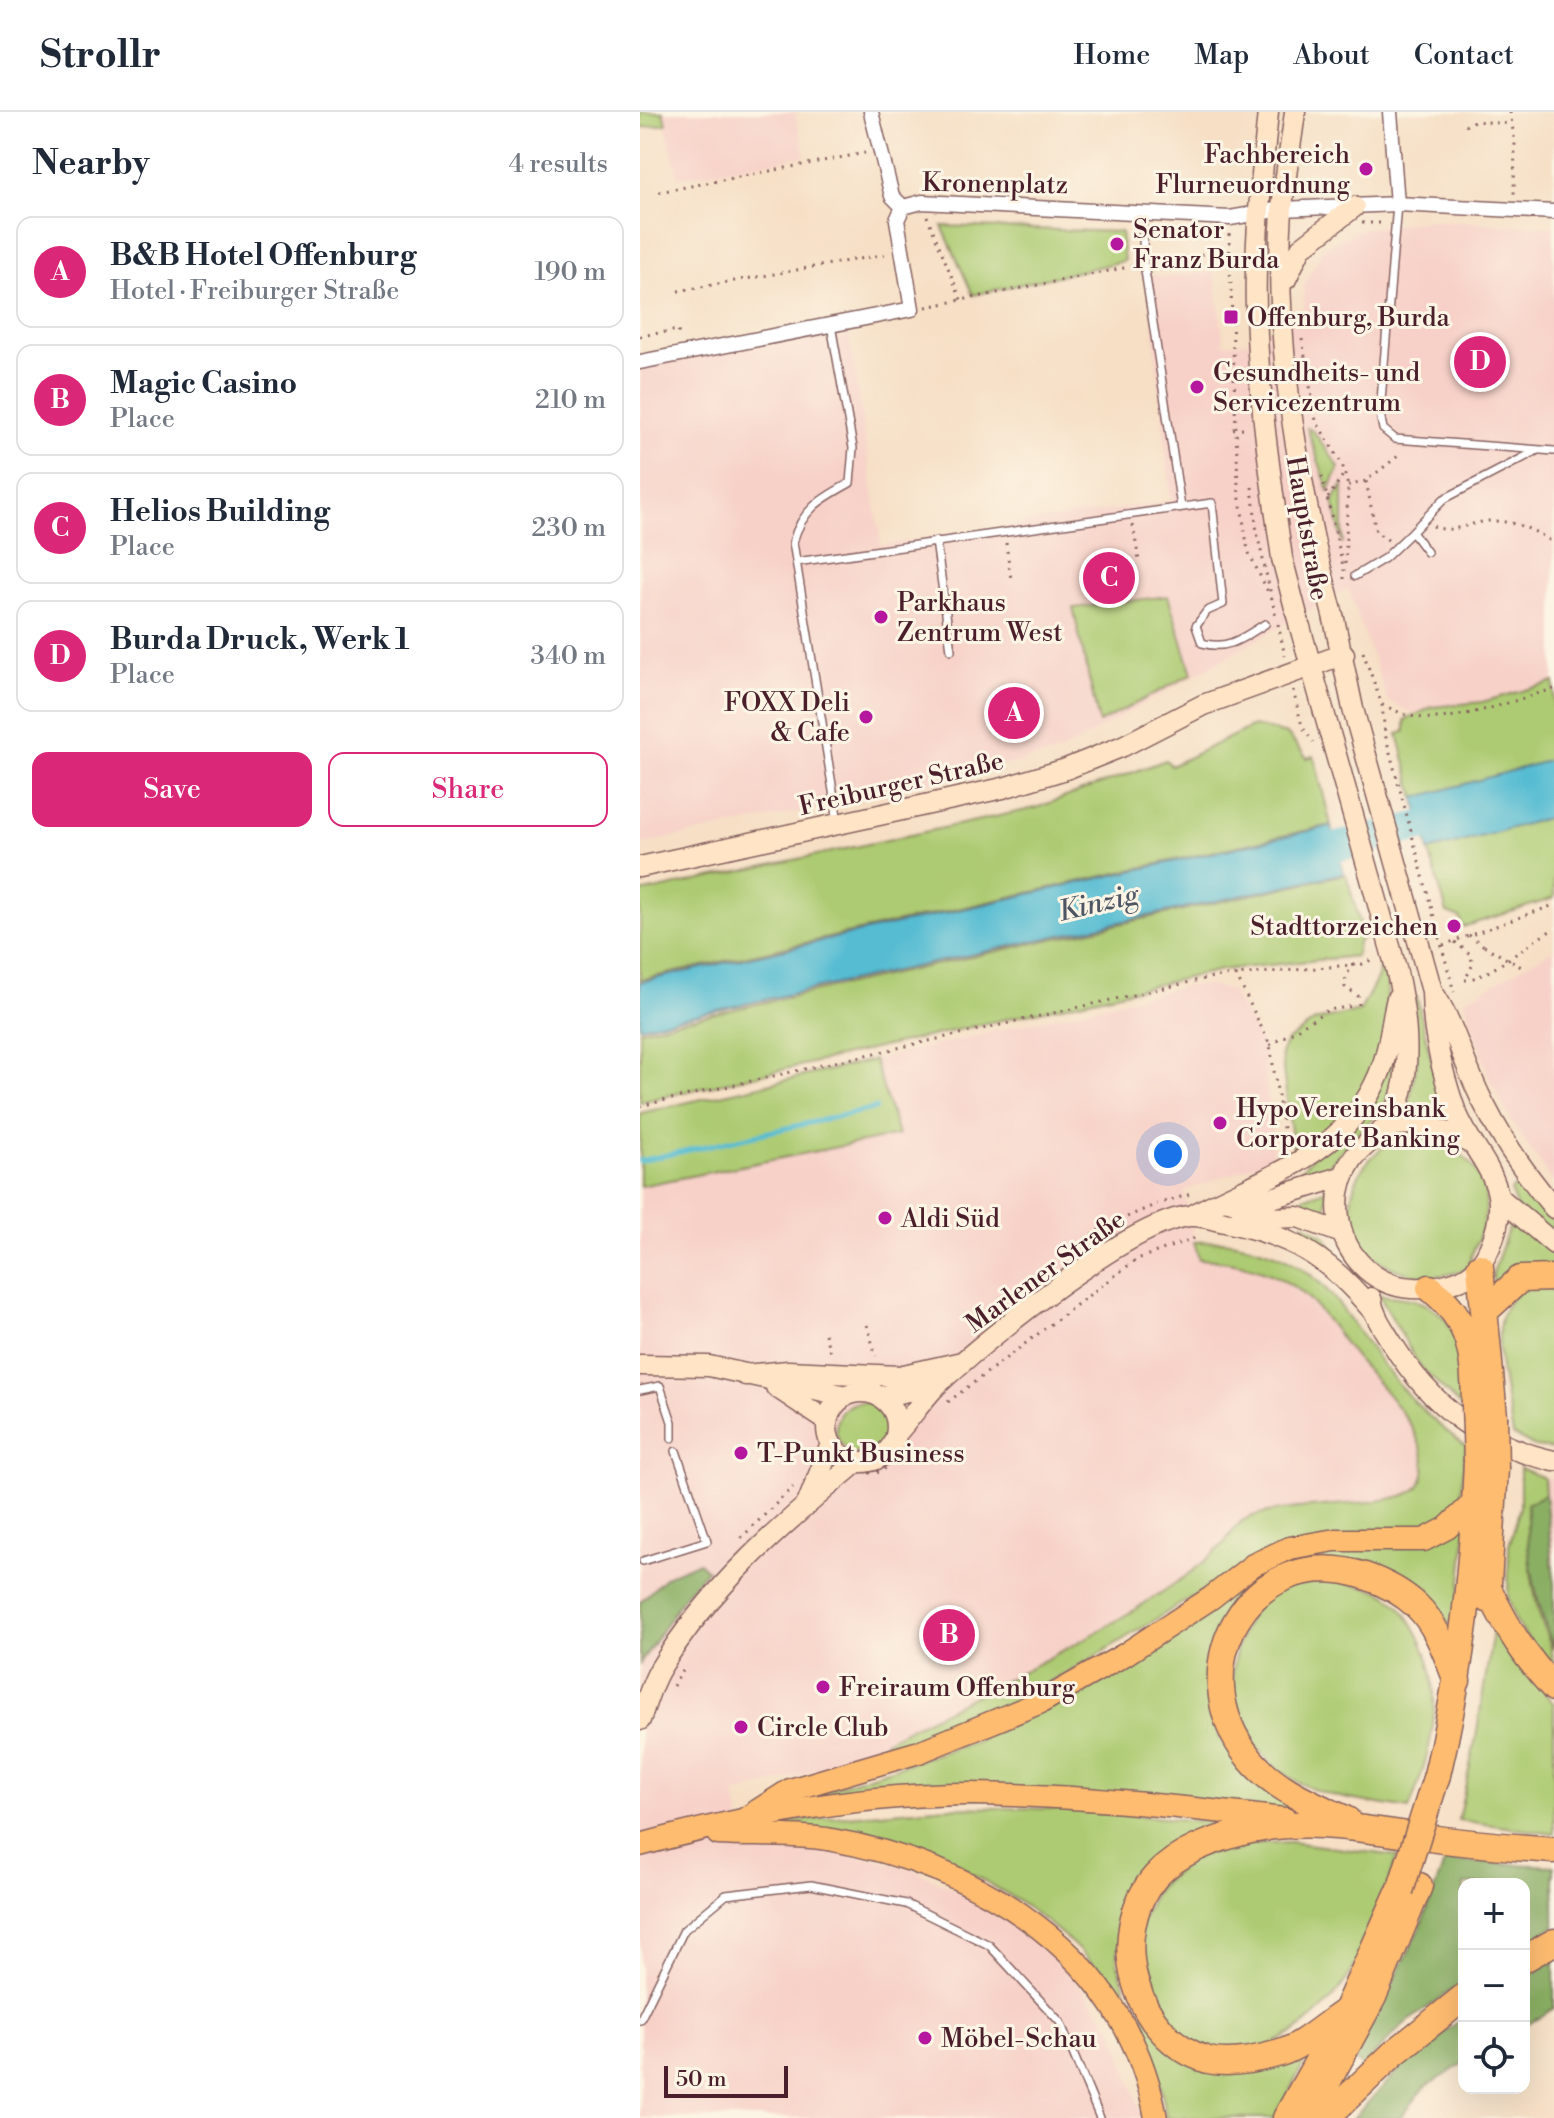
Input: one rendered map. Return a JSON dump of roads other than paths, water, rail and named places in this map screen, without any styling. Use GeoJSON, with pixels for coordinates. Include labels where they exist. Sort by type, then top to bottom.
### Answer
{"type":"FeatureCollection","features":[{"type":"Feature","properties":{"kind":"highway"},"geometry":{"type":"LineString","coordinates":[[1308,2118],[1373,1997],[1410,1889],[1446,1775],[1488,1588],[1485,1311],[1480,1267]]}},
{"type":"Feature","properties":{"kind":"highway"},"geometry":{"type":"LineString","coordinates":[[1485,1311],[1520,1279],[1554,1278]]}},
{"type":"Feature","properties":{"kind":"highway"},"geometry":{"type":"LineString","coordinates":[[1430,1288],[1458,1315],[1468,1337],[1485,1411]]}},
{"type":"Feature","properties":{"kind":"highway"},"geometry":{"type":"LineString","coordinates":[[1446,1775],[1470,1589],[1475,1501],[1486,1465]]}},
{"type":"Feature","properties":{"kind":"highway"},"geometry":{"type":"LineString","coordinates":[[1364,1829],[1286,1790],[1252,1762],[1235,1738],[1221,1705],[1220,1670],[1229,1631],[1249,1599],[1294,1571],[1340,1568],[1392,1585],[1419,1608],[1439,1639],[1457,1681]]}},
{"type":"Feature","properties":{"kind":"highway"},"geometry":{"type":"LineString","coordinates":[[1488,1588],[1518,1646],[1554,1688]]}},
{"type":"Feature","properties":{"kind":"highway"},"geometry":{"type":"LineString","coordinates":[[1346,2011],[1283,2052],[1253,2060],[1209,2060],[1177,2045],[1143,2007],[1129,1958],[1133,1920],[1155,1877],[1192,1849],[1249,1831],[1312,1823],[1554,1850]]}},
{"type":"Feature","properties":{"kind":"highway"},"geometry":{"type":"LineString","coordinates":[[1286,2118],[1410,1889]]}},
{"type":"Feature","properties":{"kind":"highway"},"geometry":{"type":"LineString","coordinates":[[1530,1956],[1554,1942]]}},
{"type":"Feature","properties":{"kind":"highway"},"geometry":{"type":"LineString","coordinates":[[1326,2118],[1393,2054],[1458,2002]]}},
{"type":"Feature","properties":{"kind":"main road","name":"Hauptstraße"},"geometry":{"type":"LineString","coordinates":[[1268,112],[1259,215],[1256,306],[1272,560],[1300,627],[1327,749],[1400,982]]}},
{"type":"Feature","properties":{"kind":"main road","name":"Hauptstraße"},"geometry":{"type":"LineString","coordinates":[[1295,112],[1282,209],[1280,294],[1291,430],[1334,619],[1352,649],[1361,739],[1432,991]]}},
{"type":"Feature","properties":{"kind":"main road"},"geometry":{"type":"LineString","coordinates":[[1280,294],[1301,248],[1354,207]]}},
{"type":"Feature","properties":{"kind":"main road","name":"Freiburger Straße"},"geometry":{"type":"LineString","coordinates":[[640,867],[1003,788],[1066,769],[1123,746],[1203,705],[1352,649]]}},
{"type":"Feature","properties":{"kind":"main road"},"geometry":{"type":"LineString","coordinates":[[1400,982],[1406,1019],[1404,1076],[1396,1110],[1386,1128],[1352,1159],[1344,1176],[1338,1214],[1342,1233],[1352,1253],[1367,1270],[1397,1286],[1430,1288],[1460,1281],[1480,1267],[1499,1221],[1500,1198],[1494,1177],[1472,1144],[1452,1102],[1432,1020],[1432,991]]}},
{"type":"Feature","properties":{"kind":"main road"},"geometry":{"type":"LineString","coordinates":[[1215,1220],[1313,1155],[1344,1128],[1375,1084],[1384,1062],[1400,982]]}},
{"type":"Feature","properties":{"kind":"main road"},"geometry":{"type":"LineString","coordinates":[[1432,991],[1448,1014],[1483,1103],[1523,1172],[1554,1208]]}},
{"type":"Feature","properties":{"kind":"main road"},"geometry":{"type":"LineString","coordinates":[[1386,1128],[1405,1123],[1423,1125],[1472,1144]]}},
{"type":"Feature","properties":{"kind":"main road","name":"Marlener Straße"},"geometry":{"type":"LineString","coordinates":[[1215,1220],[1269,1199],[1344,1176]]}},
{"type":"Feature","properties":{"kind":"main road"},"geometry":{"type":"LineString","coordinates":[[1500,1198],[1554,1244]]}},
{"type":"Feature","properties":{"kind":"main road","name":"Marlener Straße"},"geometry":{"type":"LineString","coordinates":[[903,1436],[936,1385],[1115,1247],[1147,1229],[1193,1215],[1260,1229],[1318,1255],[1343,1275],[1372,1310],[1424,1389],[1446,1410],[1488,1439],[1520,1453],[1554,1461]]}},
{"type":"Feature","properties":{"kind":"main road","name":"Marlener Straße"},"geometry":{"type":"LineString","coordinates":[[1215,1220],[1298,1217],[1342,1233]]}},
{"type":"Feature","properties":{"kind":"main road"},"geometry":{"type":"LineString","coordinates":[[1367,1270],[1372,1310]]}},
{"type":"Feature","properties":{"kind":"main road"},"geometry":{"type":"LineString","coordinates":[[754,1377],[788,1371],[899,1376],[966,1361]]}},
{"type":"Feature","properties":{"kind":"main road"},"geometry":{"type":"LineString","coordinates":[[640,1365],[709,1366],[846,1396],[863,1392],[880,1397],[893,1413],[903,1436],[881,1456],[808,1502],[755,1551],[703,1608],[659,1671],[640,1720]]}},
{"type":"Feature","properties":{"kind":"main road"},"geometry":{"type":"LineString","coordinates":[[754,1377],[827,1421]]}},
{"type":"Feature","properties":{"kind":"main road","name":"Marlener Straße"},"geometry":{"type":"LineString","coordinates":[[880,1397],[936,1385]]}},
{"type":"Feature","properties":{"kind":"main road"},"geometry":{"type":"LineString","coordinates":[[808,1502],[831,1444],[827,1421],[834,1406],[846,1396]]}},
{"type":"Feature","properties":{"kind":"main road"},"geometry":{"type":"LineString","coordinates":[[831,1444],[863,1468]]}},
{"type":"Feature","properties":{"kind":"main road"},"geometry":{"type":"LineString","coordinates":[[743,1820],[790,1790],[919,1752],[1041,1702],[1124,1655],[1211,1598],[1253,1565],[1289,1548],[1335,1540],[1424,1540],[1447,1528],[1475,1501]]}},
{"type":"Feature","properties":{"kind":"main road"},"geometry":{"type":"LineString","coordinates":[[640,1845],[743,1820],[873,1800],[968,1794],[1086,1800],[1312,1823]]}},
{"type":"Feature","properties":{"kind":"main road"},"geometry":{"type":"LineString","coordinates":[[685,1833],[824,1839],[877,1849],[956,1876],[1018,1912],[1067,1949],[1103,1990],[1140,2062],[1150,2087],[1156,2118]]}},
{"type":"Feature","properties":{"kind":"street"},"geometry":{"type":"LineString","coordinates":[[871,112],[892,196],[903,207]]}},
{"type":"Feature","properties":{"kind":"street"},"geometry":{"type":"LineString","coordinates":[[1390,112],[1397,204]]}},
{"type":"Feature","properties":{"kind":"street","name":"Kronenplatz"},"geometry":{"type":"LineString","coordinates":[[831,325],[912,309],[897,220],[903,207],[922,202],[1230,218],[1282,209],[1397,204],[1554,212]]}},
{"type":"Feature","properties":{"kind":"street"},"geometry":{"type":"LineString","coordinates":[[640,362],[831,325]]}},
{"type":"Feature","properties":{"kind":"lane"},"geometry":{"type":"LineString","coordinates":[[1397,204],[1380,413],[1383,429],[1395,439],[1554,451]]}},
{"type":"Feature","properties":{"kind":"lane"},"geometry":{"type":"LineString","coordinates":[[1142,212],[1144,264],[1181,507]]}},
{"type":"Feature","properties":{"kind":"lane"},"geometry":{"type":"LineString","coordinates":[[831,325],[853,448],[850,483],[816,501],[799,521],[793,542],[838,824]]}},
{"type":"Feature","properties":{"kind":"lane"},"geometry":{"type":"LineString","coordinates":[[1355,576],[1385,558],[1444,499],[1538,450]]}},
{"type":"Feature","properties":{"kind":"lane"},"geometry":{"type":"LineString","coordinates":[[796,562],[1212,503],[1223,604],[1207,611],[1196,626],[1202,643],[1218,648],[1231,645],[1265,624]]}},
{"type":"Feature","properties":{"kind":"lane"},"geometry":{"type":"LineString","coordinates":[[1412,532],[1427,552]]}},
{"type":"Feature","properties":{"kind":"lane"},"geometry":{"type":"LineString","coordinates":[[936,541],[951,650]]}},
{"type":"Feature","properties":{"kind":"lane"},"geometry":{"type":"LineString","coordinates":[[640,1390],[660,1386],[672,1422],[672,1438]]}},
{"type":"Feature","properties":{"kind":"lane"},"geometry":{"type":"LineString","coordinates":[[643,1561],[707,1541],[676,1451]]}},
{"type":"Feature","properties":{"kind":"lane"},"geometry":{"type":"LineString","coordinates":[[640,2020],[684,1930],[726,1895],[811,1885],[906,1904],[989,1945],[1060,2022],[1100,2118]]}},
{"type":"Feature","properties":{"kind":"water"},"geometry":{"type":"Polygon","coordinates":[[[1554,759],[1554,816],[1429,851],[1415,798],[1554,759]]]}},
{"type":"Feature","properties":{"kind":"water"},"geometry":{"type":"Polygon","coordinates":[[[1331,826],[1344,873],[640,1027],[640,982],[1331,826]]]}},
{"type":"Feature","properties":{"kind":"waterway","name":"Kinzig"},"geometry":{"type":"LineString","coordinates":[[1297,857],[1460,816]]}},
{"type":"Feature","properties":{"kind":"waterway"},"geometry":{"type":"LineString","coordinates":[[640,1161],[876,1108]]}},
{"type":"Feature","properties":{"kind":"place","name":"Fachbereich Flurneuordnung"},"geometry":{"type":"Point","coordinates":[1366,169]}},
{"type":"Feature","properties":{"kind":"place","name":"Senator Franz Burda"},"geometry":{"type":"Point","coordinates":[1117,244]}},
{"type":"Feature","properties":{"kind":"place","name":"Offenburg, Burda"},"geometry":{"type":"Point","coordinates":[1231,317]}},
{"type":"Feature","properties":{"kind":"place","name":"Burda Druck, Werk 1"},"geometry":{"type":"Point","coordinates":[1480,362]}},
{"type":"Feature","properties":{"kind":"place","name":"Gesundheits- und Servicezentrum"},"geometry":{"type":"Point","coordinates":[1197,387]}},
{"type":"Feature","properties":{"kind":"place","name":"Helios Building"},"geometry":{"type":"Point","coordinates":[1109,578]}},
{"type":"Feature","properties":{"kind":"place","name":"Parkhaus Zentrum West"},"geometry":{"type":"Point","coordinates":[881,617]}},
{"type":"Feature","properties":{"kind":"place","name":"B&B Hotel Offenburg"},"geometry":{"type":"Point","coordinates":[1014,713]}},
{"type":"Feature","properties":{"kind":"place","name":"FOXX Deli & Cafe"},"geometry":{"type":"Point","coordinates":[866,717]}},
{"type":"Feature","properties":{"kind":"place","name":"Stadttorzeichen"},"geometry":{"type":"Point","coordinates":[1454,926]}},
{"type":"Feature","properties":{"kind":"place","name":"HypoVereinsbank Corporate Banking"},"geometry":{"type":"Point","coordinates":[1220,1123]}},
{"type":"Feature","properties":{"kind":"place","name":"Aldi Süd"},"geometry":{"type":"Point","coordinates":[885,1218]}},
{"type":"Feature","properties":{"kind":"place","name":"T-Punkt Business"},"geometry":{"type":"Point","coordinates":[741,1453]}},
{"type":"Feature","properties":{"kind":"place","name":"Magic Casino"},"geometry":{"type":"Point","coordinates":[949,1635]}},
{"type":"Feature","properties":{"kind":"place","name":"Freiraum Offenburg"},"geometry":{"type":"Point","coordinates":[823,1687]}},
{"type":"Feature","properties":{"kind":"place","name":"Circle Club"},"geometry":{"type":"Point","coordinates":[741,1727]}},
{"type":"Feature","properties":{"kind":"place","name":"Möbel-Schau"},"geometry":{"type":"Point","coordinates":[925,2038]}}]}
